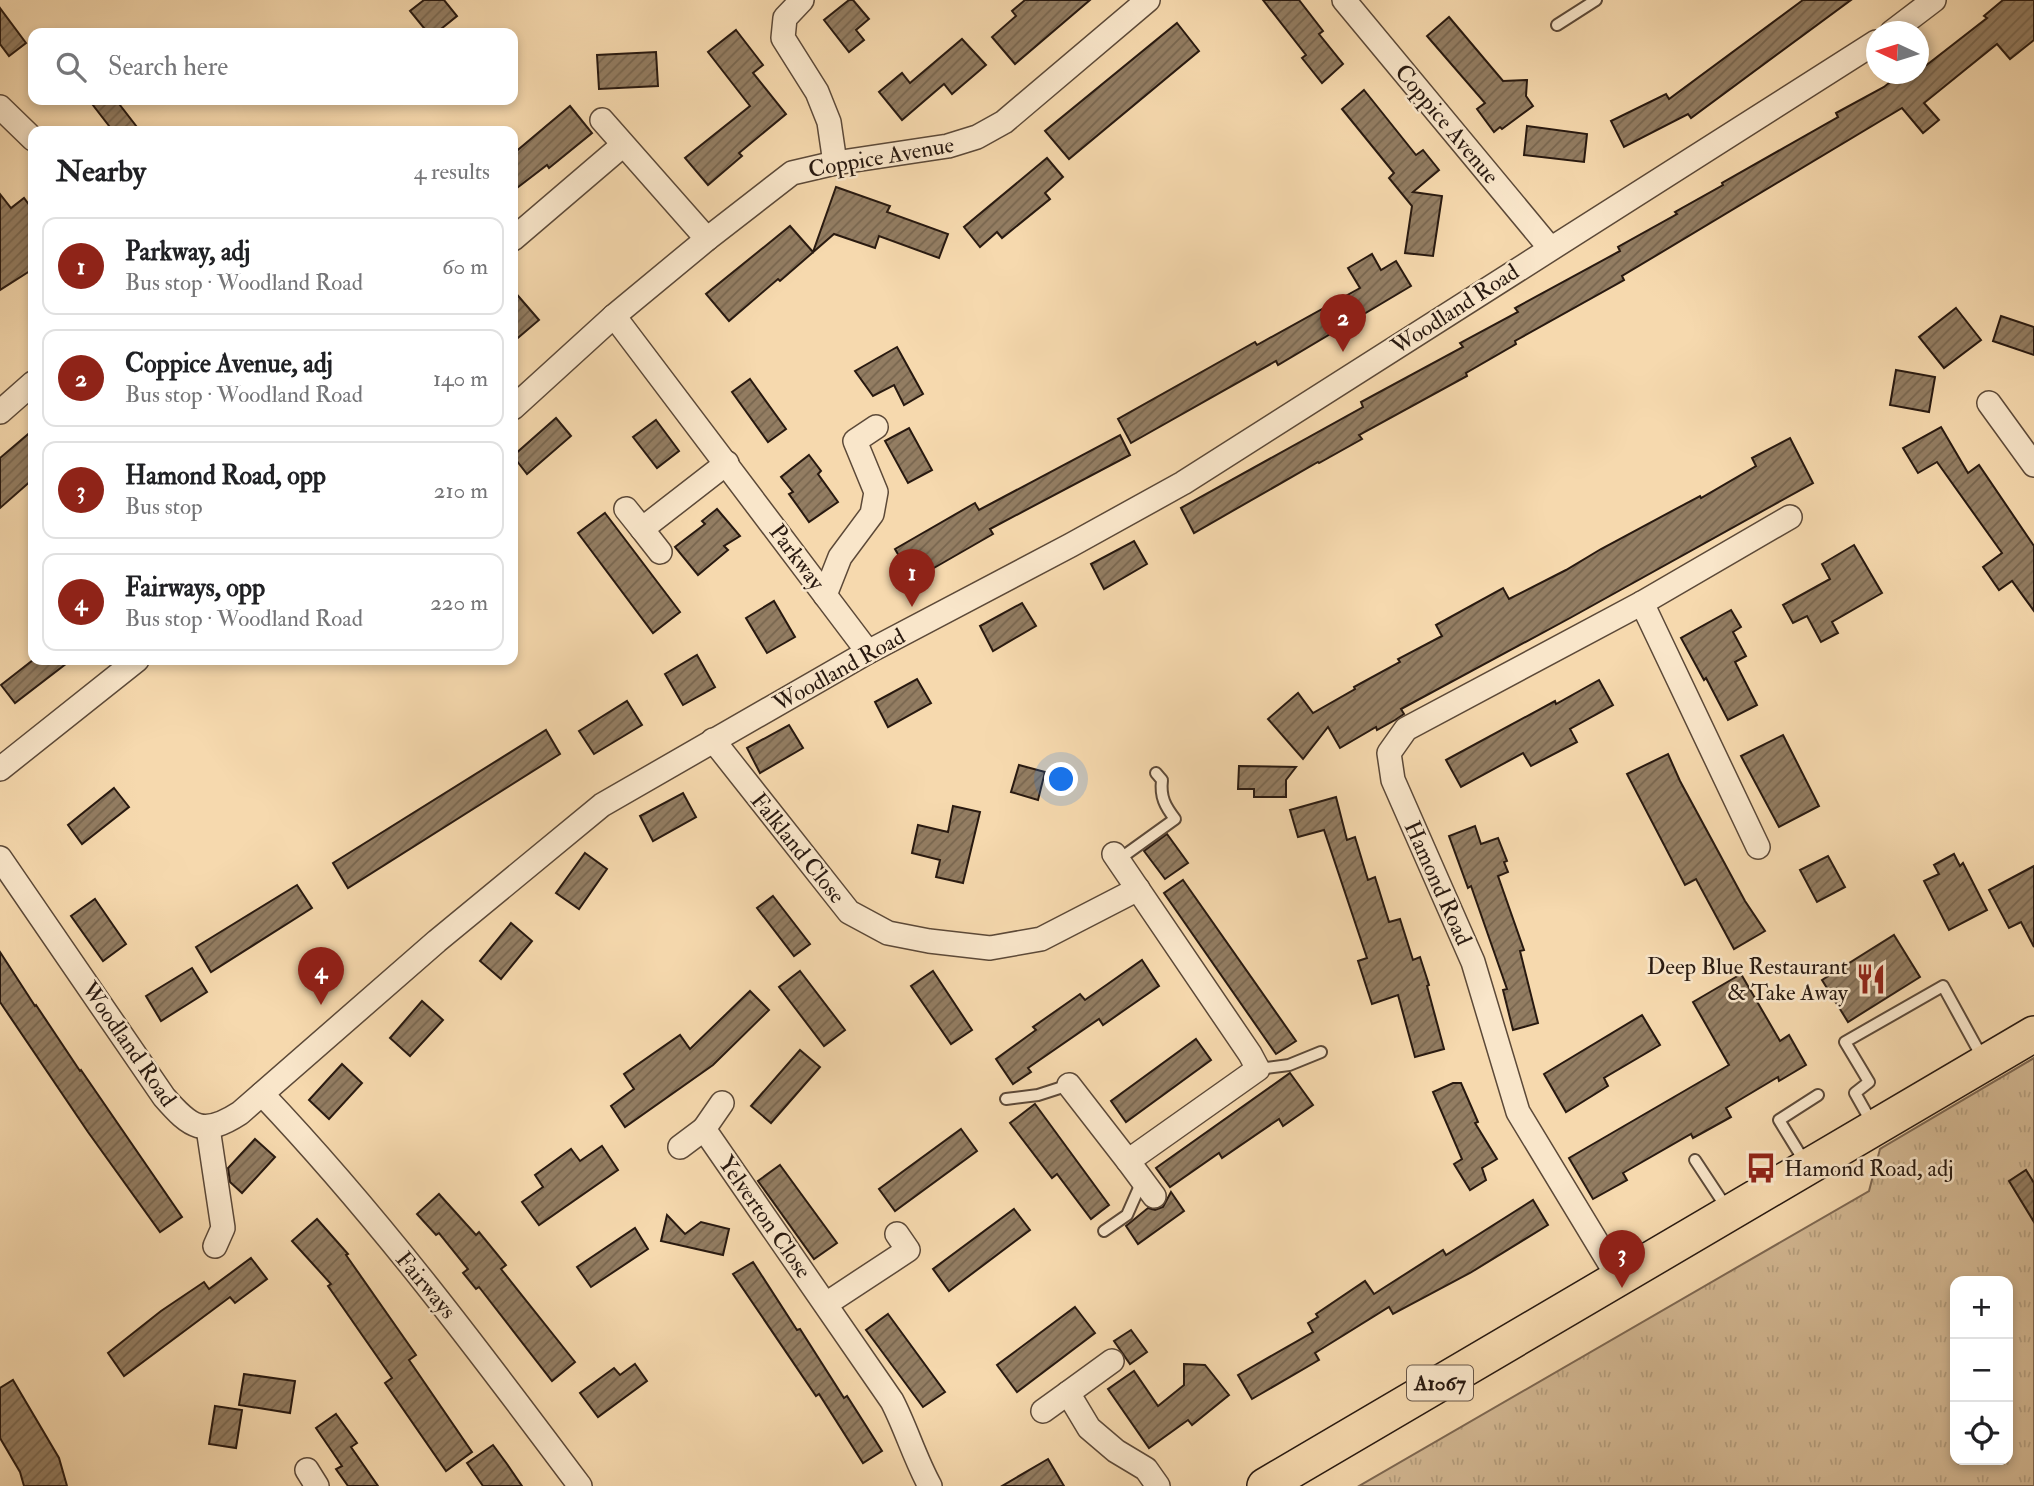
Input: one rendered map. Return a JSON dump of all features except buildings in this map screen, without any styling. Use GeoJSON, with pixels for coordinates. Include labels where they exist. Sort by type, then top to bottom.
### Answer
{"type":"FeatureCollection","features":[{"type":"Feature","properties":{"kind":"main road","name":"A1067"},"geometry":{"type":"LineString","coordinates":[[1274,1484],[1618,1277],[2034,1034]]}},
{"type":"Feature","properties":{"kind":"street"},"geometry":{"type":"LineString","coordinates":[[802,0],[785,18],[783,37],[817,92],[829,122],[835,163]]}},
{"type":"Feature","properties":{"kind":"street","name":"Coppice Avenue"},"geometry":{"type":"LineString","coordinates":[[518,403],[614,316],[706,239],[792,173],[835,163],[948,146],[977,137],[1004,122],[1148,0]]}},
{"type":"Feature","properties":{"kind":"street","name":"Coppice Avenue"},"geometry":{"type":"LineString","coordinates":[[1344,0],[1550,248]]}},
{"type":"Feature","properties":{"kind":"street"},"geometry":{"type":"LineString","coordinates":[[1906,21],[1934,0]]}},
{"type":"Feature","properties":{"kind":"street","name":"Woodland Road"},"geometry":{"type":"LineString","coordinates":[[0,858],[164,1097],[182,1118],[193,1126],[208,1128],[224,1123],[262,1094],[437,941],[602,805],[868,652],[1182,483],[1866,49]]}},
{"type":"Feature","properties":{"kind":"street"},"geometry":{"type":"LineString","coordinates":[[0,107],[28,134]]}},
{"type":"Feature","properties":{"kind":"street"},"geometry":{"type":"LineString","coordinates":[[602,120],[706,239]]}},
{"type":"Feature","properties":{"kind":"street"},"geometry":{"type":"LineString","coordinates":[[518,236],[622,145]]}},
{"type":"Feature","properties":{"kind":"street","name":"Parkway"},"geometry":{"type":"LineString","coordinates":[[614,316],[868,652]]}},
{"type":"Feature","properties":{"kind":"street"},"geometry":{"type":"LineString","coordinates":[[0,412],[28,387]]}},
{"type":"Feature","properties":{"kind":"street"},"geometry":{"type":"LineString","coordinates":[[1989,403],[2034,465]]}},
{"type":"Feature","properties":{"kind":"street"},"geometry":{"type":"LineString","coordinates":[[825,595],[840,557],[872,514],[876,492],[855,441],[876,427]]}},
{"type":"Feature","properties":{"kind":"street"},"geometry":{"type":"LineString","coordinates":[[642,529],[727,463]]}},
{"type":"Feature","properties":{"kind":"street"},"geometry":{"type":"LineString","coordinates":[[626,509],[660,552]]}},
{"type":"Feature","properties":{"kind":"street","name":"Hamond Road"},"geometry":{"type":"LineString","coordinates":[[1618,1277],[1518,1112],[1473,962],[1393,780],[1389,752],[1406,729],[1642,603],[1790,517]]}},
{"type":"Feature","properties":{"kind":"street"},"geometry":{"type":"LineString","coordinates":[[1642,603],[1758,847]]}},
{"type":"Feature","properties":{"kind":"street"},"geometry":{"type":"LineString","coordinates":[[0,769],[131,665]]}},
{"type":"Feature","properties":{"kind":"street","name":"Falkland Close"},"geometry":{"type":"LineString","coordinates":[[713,740],[849,912],[888,933],[929,942],[990,948],[1041,939],[1138,889]]}},
{"type":"Feature","properties":{"kind":"street"},"geometry":{"type":"LineString","coordinates":[[1116,857],[1258,1069],[1128,1161]]}},
{"type":"Feature","properties":{"kind":"street"},"geometry":{"type":"LineString","coordinates":[[1069,1085],[1148,1189]]}},
{"type":"Feature","properties":{"kind":"street","name":"Fairways"},"geometry":{"type":"LineString","coordinates":[[262,1094],[301,1136],[458,1323],[580,1486]]}},
{"type":"Feature","properties":{"kind":"street"},"geometry":{"type":"LineString","coordinates":[[680,1147],[704,1129],[722,1103]]}},
{"type":"Feature","properties":{"kind":"street"},"geometry":{"type":"LineString","coordinates":[[208,1128],[223,1228],[215,1246]]}},
{"type":"Feature","properties":{"kind":"street","name":"Yelverton Close"},"geometry":{"type":"LineString","coordinates":[[704,1129],[892,1401],[930,1486]]}},
{"type":"Feature","properties":{"kind":"street"},"geometry":{"type":"LineString","coordinates":[[825,1304],[908,1250]]}},
{"type":"Feature","properties":{"kind":"street"},"geometry":{"type":"LineString","coordinates":[[1042,1411],[1112,1361]]}},
{"type":"Feature","properties":{"kind":"street"},"geometry":{"type":"LineString","coordinates":[[1068,1394],[1089,1428],[1116,1451],[1146,1469],[1158,1486]]}},
{"type":"Feature","properties":{"kind":"lane"},"geometry":{"type":"LineString","coordinates":[[1557,25],[1596,0]]}},
{"type":"Feature","properties":{"kind":"lane"},"geometry":{"type":"LineString","coordinates":[[1116,857],[1175,819],[1164,805],[1162,780],[1156,773]]}},
{"type":"Feature","properties":{"kind":"lane"},"geometry":{"type":"LineString","coordinates":[[1874,1128],[1855,1093],[1869,1082],[1846,1042],[1943,986],[1985,1063]]}},
{"type":"Feature","properties":{"kind":"lane"},"geometry":{"type":"LineString","coordinates":[[1258,1069],[1289,1065],[1321,1052]]}},
{"type":"Feature","properties":{"kind":"lane"},"geometry":{"type":"LineString","coordinates":[[1006,1099],[1038,1095],[1069,1085]]}},
{"type":"Feature","properties":{"kind":"lane"},"geometry":{"type":"LineString","coordinates":[[1808,1167],[1779,1119],[1818,1095]]}},
{"type":"Feature","properties":{"kind":"lane"},"geometry":{"type":"LineString","coordinates":[[1695,1160],[1730,1212]]}},
{"type":"Feature","properties":{"kind":"lane"},"geometry":{"type":"LineString","coordinates":[[1104,1231],[1127,1215],[1148,1189]]}},
{"type":"Feature","properties":{"kind":"green space"},"geometry":{"type":"Polygon","coordinates":[[[2034,1058],[2034,1486],[1359,1486],[1869,1191],[1880,1149],[2034,1058]]]}},
{"type":"Feature","properties":{"kind":"place","name":"Coppice Avenue, adj"},"geometry":{"type":"Point","coordinates":[1343,352]}},
{"type":"Feature","properties":{"kind":"place","name":"Parkway, adj"},"geometry":{"type":"Point","coordinates":[912,607]}},
{"type":"Feature","properties":{"kind":"place","name":"Deep Blue Restaurant & Take Away"},"geometry":{"type":"Point","coordinates":[1871,979]}},
{"type":"Feature","properties":{"kind":"place","name":"Fairways, opp"},"geometry":{"type":"Point","coordinates":[321,1005]}},
{"type":"Feature","properties":{"kind":"place","name":"Hamond Road, adj"},"geometry":{"type":"Point","coordinates":[1761,1168]}},
{"type":"Feature","properties":{"kind":"place","name":"Hamond Road, opp"},"geometry":{"type":"Point","coordinates":[1622,1288]}}]}
